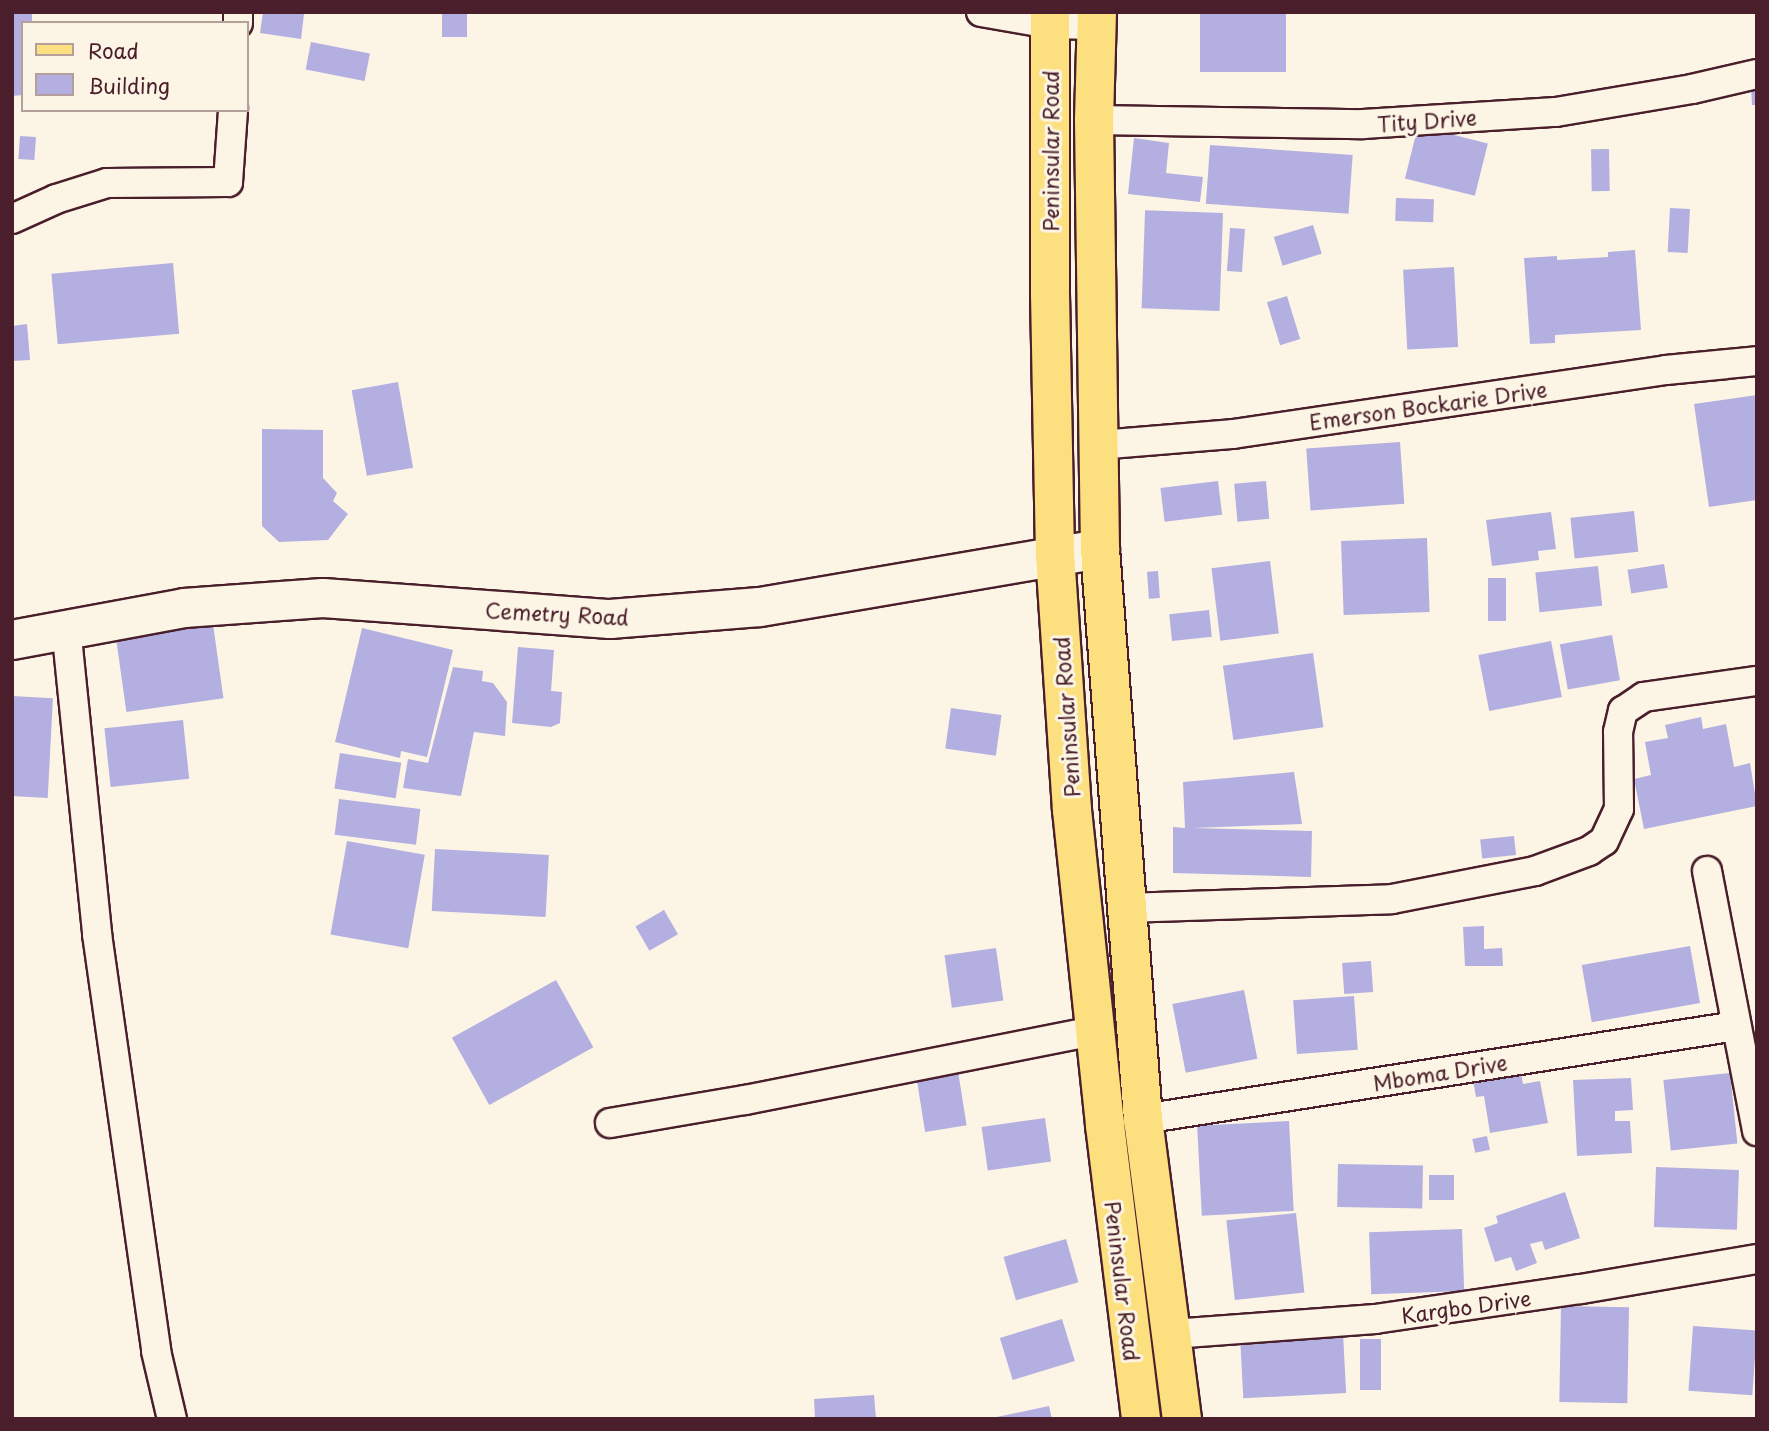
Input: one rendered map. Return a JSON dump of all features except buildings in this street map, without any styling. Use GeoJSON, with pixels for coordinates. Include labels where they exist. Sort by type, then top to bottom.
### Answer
{"type":"FeatureCollection","features":[{"type":"Feature","properties":{"kind":"main road","name":"Peninsular Road"},"geometry":{"type":"LineString","coordinates":[[1050,18],[1055,554],[1072,810],[1141,1419]]}},
{"type":"Feature","properties":{"kind":"main road","name":"Peninsular Road"},"geometry":{"type":"LineString","coordinates":[[1097,19],[1094,120],[1100,549],[1143,1119],[1181,1419]]}},
{"type":"Feature","properties":{"kind":"street"},"geometry":{"type":"LineString","coordinates":[[981,12],[1097,19]]}},
{"type":"Feature","properties":{"kind":"street","name":"Tity Drive"},"geometry":{"type":"LineString","coordinates":[[1094,120],[1363,124],[1556,112],[1692,89],[1757,74]]}},
{"type":"Feature","properties":{"kind":"street"},"geometry":{"type":"LineString","coordinates":[[12,219],[56,199],[107,183],[228,182],[233,112]]}},
{"type":"Feature","properties":{"kind":"street","name":"Emerson Bockarie Drive"},"geometry":{"type":"LineString","coordinates":[[1100,445],[1233,434],[1666,370],[1757,361]]}},
{"type":"Feature","properties":{"kind":"street","name":"Cemetry Road"},"geometry":{"type":"LineString","coordinates":[[12,640],[66,627],[184,608],[323,598],[610,619],[760,607],[1055,554],[1100,549]]}},
{"type":"Feature","properties":{"kind":"street"},"geometry":{"type":"LineString","coordinates":[[66,627],[97,934],[156,1351],[172,1419]]}},
{"type":"Feature","properties":{"kind":"street"},"geometry":{"type":"LineString","coordinates":[[1125,908],[1392,899],[1497,879],[1557,863],[1589,851],[1604,841],[1619,809],[1618,732],[1623,711],[1644,697],[1757,681]]}},
{"type":"Feature","properties":{"kind":"street"},"geometry":{"type":"LineString","coordinates":[[1707,871],[1757,1131]]}},
{"type":"Feature","properties":{"kind":"street","name":"Mboma Drive"},"geometry":{"type":"LineString","coordinates":[[1143,1119],[1737,1026]]}},
{"type":"Feature","properties":{"kind":"street"},"geometry":{"type":"LineString","coordinates":[[610,1123],[745,1100],[1095,1031]]}},
{"type":"Feature","properties":{"kind":"street","name":"Kargbo Drive"},"geometry":{"type":"LineString","coordinates":[[1172,1334],[1376,1319],[1581,1289],[1757,1259]]}}]}
